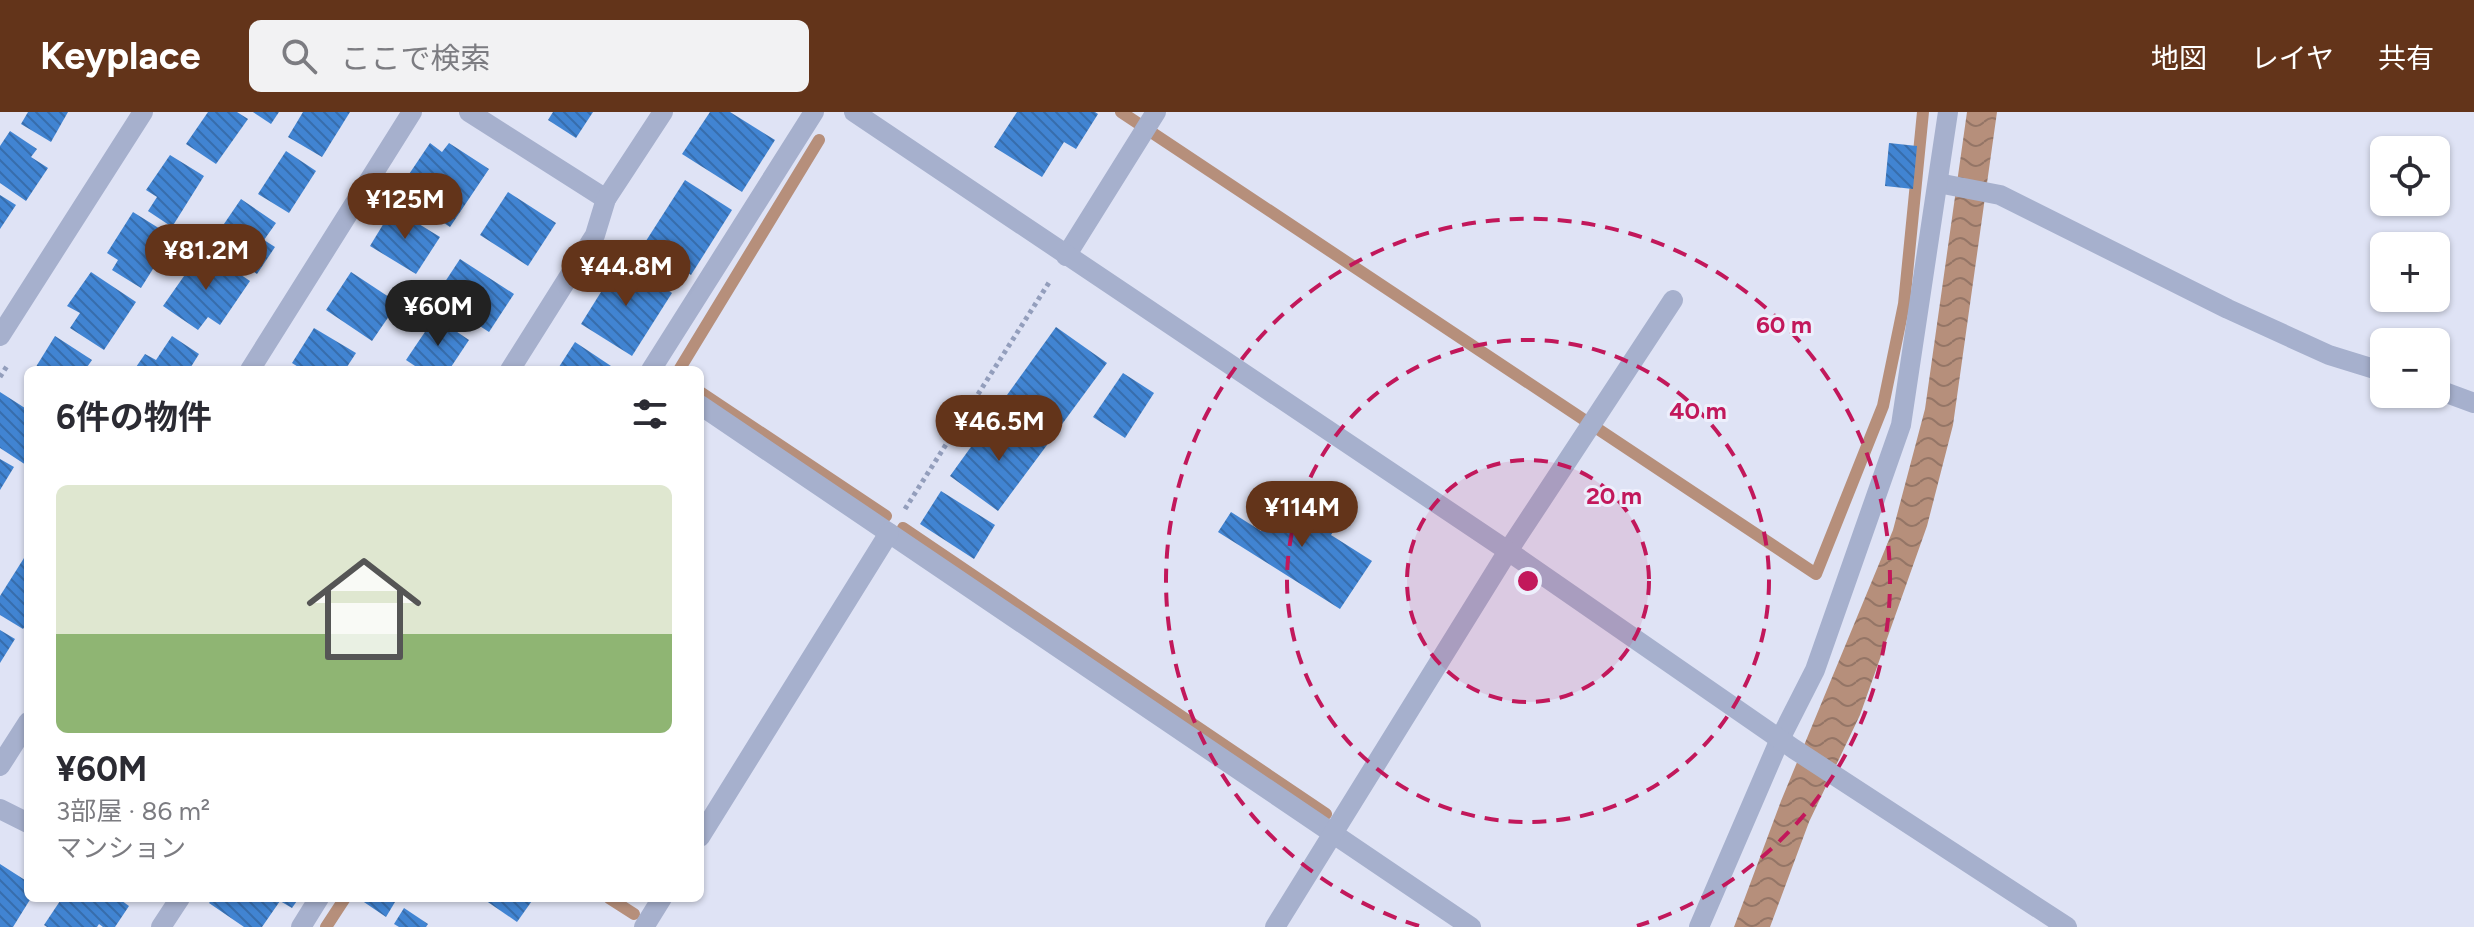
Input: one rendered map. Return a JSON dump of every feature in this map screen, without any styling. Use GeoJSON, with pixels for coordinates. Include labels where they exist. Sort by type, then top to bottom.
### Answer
{"type":"FeatureCollection","features":[{"type":"Feature","properties":{"kind":"street"},"geometry":{"type":"LineString","coordinates":[[0,336],[143,112]]}},
{"type":"Feature","properties":{"kind":"street"},"geometry":{"type":"LineString","coordinates":[[253,366],[412,112]]}},
{"type":"Feature","properties":{"kind":"street"},"geometry":{"type":"LineString","coordinates":[[469,112],[606,199]]}},
{"type":"Feature","properties":{"kind":"street"},"geometry":{"type":"LineString","coordinates":[[513,366],[595,235],[606,199],[663,112]]}},
{"type":"Feature","properties":{"kind":"street"},"geometry":{"type":"LineString","coordinates":[[654,366],[814,112]]}},
{"type":"Feature","properties":{"kind":"street"},"geometry":{"type":"LineString","coordinates":[[854,112],[1508,551],[1787,744],[2067,927]]}},
{"type":"Feature","properties":{"kind":"street"},"geometry":{"type":"LineString","coordinates":[[1699,927],[1787,744],[1901,425],[1944,184],[1948,112]]}},
{"type":"Feature","properties":{"kind":"street"},"geometry":{"type":"LineString","coordinates":[[1066,256],[1149,123]]}},
{"type":"Feature","properties":{"kind":"street"},"geometry":{"type":"LineString","coordinates":[[1944,184],[2000,195],[2228,309],[2329,355],[2370,368]]}},
{"type":"Feature","properties":{"kind":"street"},"geometry":{"type":"LineString","coordinates":[[1275,927],[1508,551],[1673,300]]}},
{"type":"Feature","properties":{"kind":"street"},"geometry":{"type":"LineString","coordinates":[[2450,394],[2474,403]]}},
{"type":"Feature","properties":{"kind":"street"},"geometry":{"type":"LineString","coordinates":[[704,408],[1471,927]]}},
{"type":"Feature","properties":{"kind":"street"},"geometry":{"type":"LineString","coordinates":[[704,831],[889,533]]}},
{"type":"Feature","properties":{"kind":"street"},"geometry":{"type":"LineString","coordinates":[[0,766],[24,728]]}},
{"type":"Feature","properties":{"kind":"street"},"geometry":{"type":"LineString","coordinates":[[0,809],[24,821]]}},
{"type":"Feature","properties":{"kind":"street"},"geometry":{"type":"LineString","coordinates":[[161,927],[176,902]]}},
{"type":"Feature","properties":{"kind":"street"},"geometry":{"type":"LineString","coordinates":[[301,927],[317,902]]}},
{"type":"Feature","properties":{"kind":"street"},"geometry":{"type":"LineString","coordinates":[[644,927],[660,902]]}},
{"type":"Feature","properties":{"kind":"path"},"geometry":{"type":"LineString","coordinates":[[889,533],[1066,256]]}},
{"type":"Feature","properties":{"kind":"water"},"geometry":{"type":"Polygon","coordinates":[[[1967,112],[1997,112],[1953,425],[1927,526],[1860,715],[1809,822],[1770,927],[1734,927],[1781,801],[1893,530],[1925,409],[1967,112]]]}},
{"type":"Feature","properties":{"kind":"building"},"geometry":{"type":"Polygon","coordinates":[[[28,112],[68,112],[51,142],[21,124],[28,112]]]}},
{"type":"Feature","properties":{"kind":"building"},"geometry":{"type":"Polygon","coordinates":[[[208,112],[237,112],[248,119],[216,164],[186,144],[208,112]]]}},
{"type":"Feature","properties":{"kind":"building"},"geometry":{"type":"Polygon","coordinates":[[[253,112],[279,112],[271,124],[253,112]]]}},
{"type":"Feature","properties":{"kind":"building"},"geometry":{"type":"Polygon","coordinates":[[[303,112],[350,112],[322,157],[288,137],[303,112]]]}},
{"type":"Feature","properties":{"kind":"building"},"geometry":{"type":"Polygon","coordinates":[[[553,112],[593,112],[576,138],[548,120],[553,112]]]}},
{"type":"Feature","properties":{"kind":"building"},"geometry":{"type":"Polygon","coordinates":[[[710,112],[730,112],[775,140],[742,192],[682,154],[710,112]]]}},
{"type":"Feature","properties":{"kind":"building"},"geometry":{"type":"Polygon","coordinates":[[[1017,112],[1098,114],[1076,149],[1064,142],[1042,177],[994,147],[1017,112]]]}},
{"type":"Feature","properties":{"kind":"building"},"geometry":{"type":"Polygon","coordinates":[[[10,131],[37,149],[31,157],[48,168],[26,201],[0,183],[0,146],[10,131]]]}},
{"type":"Feature","properties":{"kind":"building"},"geometry":{"type":"Polygon","coordinates":[[[430,143],[442,152],[449,143],[489,169],[450,227],[397,192],[430,143]]]}},
{"type":"Feature","properties":{"kind":"building"},"geometry":{"type":"Polygon","coordinates":[[[1889,143],[1917,146],[1913,189],[1885,186],[1889,143]]]}},
{"type":"Feature","properties":{"kind":"building"},"geometry":{"type":"Polygon","coordinates":[[[286,151],[316,171],[289,213],[258,194],[286,151]]]}},
{"type":"Feature","properties":{"kind":"building"},"geometry":{"type":"Polygon","coordinates":[[[170,155],[204,176],[172,227],[148,211],[157,197],[146,190],[170,155]]]}},
{"type":"Feature","properties":{"kind":"building"},"geometry":{"type":"Polygon","coordinates":[[[685,180],[732,210],[691,275],[644,244],[685,180]]]}},
{"type":"Feature","properties":{"kind":"building"},"geometry":{"type":"Polygon","coordinates":[[[508,192],[556,223],[528,266],[480,235],[508,192]]]}},
{"type":"Feature","properties":{"kind":"building"},"geometry":{"type":"Polygon","coordinates":[[[0,195],[16,205],[0,229],[0,195]]]}},
{"type":"Feature","properties":{"kind":"building"},"geometry":{"type":"Polygon","coordinates":[[[241,199],[276,223],[264,240],[275,247],[257,274],[211,243],[241,199]]]}},
{"type":"Feature","properties":{"kind":"building"},"geometry":{"type":"Polygon","coordinates":[[[393,208],[440,237],[416,274],[370,246],[393,208]]]}},
{"type":"Feature","properties":{"kind":"building"},"geometry":{"type":"Polygon","coordinates":[[[133,212],[173,237],[141,288],[112,270],[118,260],[107,253],[133,212]]]}},
{"type":"Feature","properties":{"kind":"building"},"geometry":{"type":"Polygon","coordinates":[[[203,249],[250,281],[220,325],[208,317],[198,330],[163,306],[203,249]]]}},
{"type":"Feature","properties":{"kind":"building"},"geometry":{"type":"Polygon","coordinates":[[[460,259],[514,294],[489,332],[435,297],[460,259]]]}},
{"type":"Feature","properties":{"kind":"building"},"geometry":{"type":"Polygon","coordinates":[[[621,260],[672,293],[632,356],[581,324],[621,260]]]}},
{"type":"Feature","properties":{"kind":"building"},"geometry":{"type":"Polygon","coordinates":[[[91,272],[136,302],[104,350],[70,328],[80,313],[67,306],[91,272]]]}},
{"type":"Feature","properties":{"kind":"building"},"geometry":{"type":"Polygon","coordinates":[[[351,272],[398,303],[372,341],[326,310],[351,272]]]}},
{"type":"Feature","properties":{"kind":"building"},"geometry":{"type":"Polygon","coordinates":[[[435,317],[469,340],[452,366],[415,366],[406,360],[435,317]]]}},
{"type":"Feature","properties":{"kind":"building"},"geometry":{"type":"Polygon","coordinates":[[[1056,327],[1107,363],[1057,431],[1007,395],[1056,327]]]}},
{"type":"Feature","properties":{"kind":"building"},"geometry":{"type":"Polygon","coordinates":[[[314,328],[356,353],[348,366],[297,366],[292,363],[314,328]]]}},
{"type":"Feature","properties":{"kind":"building"},"geometry":{"type":"Polygon","coordinates":[[[55,336],[92,360],[88,366],[36,366],[55,336]]]}},
{"type":"Feature","properties":{"kind":"building"},"geometry":{"type":"Polygon","coordinates":[[[172,336],[199,354],[192,366],[137,366],[145,354],[156,360],[172,336]]]}},
{"type":"Feature","properties":{"kind":"building"},"geometry":{"type":"Polygon","coordinates":[[[575,342],[611,366],[560,366],[575,342]]]}},
{"type":"Feature","properties":{"kind":"building"},"geometry":{"type":"Polygon","coordinates":[[[1123,373],[1154,393],[1125,438],[1093,417],[1123,373]]]}},
{"type":"Feature","properties":{"kind":"building"},"geometry":{"type":"Polygon","coordinates":[[[0,392],[24,407],[24,464],[0,448],[0,392]]]}},
{"type":"Feature","properties":{"kind":"building"},"geometry":{"type":"Polygon","coordinates":[[[1007,416],[1047,445],[998,511],[950,476],[981,433],[990,439],[1007,416]]]}},
{"type":"Feature","properties":{"kind":"building"},"geometry":{"type":"Polygon","coordinates":[[[0,459],[14,467],[0,490],[0,459]]]}},
{"type":"Feature","properties":{"kind":"building"},"geometry":{"type":"Polygon","coordinates":[[[941,491],[995,525],[974,559],[920,524],[941,491]]]}},
{"type":"Feature","properties":{"kind":"building"},"geometry":{"type":"Polygon","coordinates":[[[1287,491],[1338,524],[1331,535],[1372,561],[1340,609],[1218,532],[1231,512],[1261,531],[1287,491]]]}},
{"type":"Feature","properties":{"kind":"building"},"geometry":{"type":"Polygon","coordinates":[[[24,558],[23,629],[0,615],[0,596],[24,558]]]}},
{"type":"Feature","properties":{"kind":"building"},"geometry":{"type":"Polygon","coordinates":[[[0,630],[15,639],[0,663],[0,630]]]}},
{"type":"Feature","properties":{"kind":"building"},"geometry":{"type":"Polygon","coordinates":[[[0,864],[24,879],[24,902],[29,902],[13,927],[0,927],[0,864]]]}},
{"type":"Feature","properties":{"kind":"building"},"geometry":{"type":"Polygon","coordinates":[[[59,902],[124,902],[129,906],[115,927],[99,924],[97,927],[44,925],[59,902]]]}},
{"type":"Feature","properties":{"kind":"building"},"geometry":{"type":"Polygon","coordinates":[[[279,902],[262,927],[244,927],[209,903],[279,902]]]}},
{"type":"Feature","properties":{"kind":"building"},"geometry":{"type":"Polygon","coordinates":[[[282,902],[296,902],[292,908],[282,902]]]}},
{"type":"Feature","properties":{"kind":"building"},"geometry":{"type":"Polygon","coordinates":[[[364,902],[395,902],[386,917],[364,902]]]}},
{"type":"Feature","properties":{"kind":"building"},"geometry":{"type":"Polygon","coordinates":[[[488,902],[531,902],[517,922],[488,902]]]}},
{"type":"Feature","properties":{"kind":"building"},"geometry":{"type":"Polygon","coordinates":[[[404,908],[428,924],[426,927],[399,927],[394,924],[404,908]]]}},
{"type":"Feature","properties":{"kind":"waterway"},"geometry":{"type":"LineString","coordinates":[[1121,112],[1816,574],[1883,406],[1904,304],[1923,112]]}},
{"type":"Feature","properties":{"kind":"waterway"},"geometry":{"type":"LineString","coordinates":[[681,366],[819,140]]}},
{"type":"Feature","properties":{"kind":"waterway"},"geometry":{"type":"LineString","coordinates":[[704,395],[886,516]]}},
{"type":"Feature","properties":{"kind":"waterway"},"geometry":{"type":"LineString","coordinates":[[903,528],[1326,814]]}},
{"type":"Feature","properties":{"kind":"waterway"},"geometry":{"type":"LineString","coordinates":[[326,927],[342,902]]}},
{"type":"Feature","properties":{"kind":"waterway"},"geometry":{"type":"LineString","coordinates":[[615,902],[634,914]]}}]}
